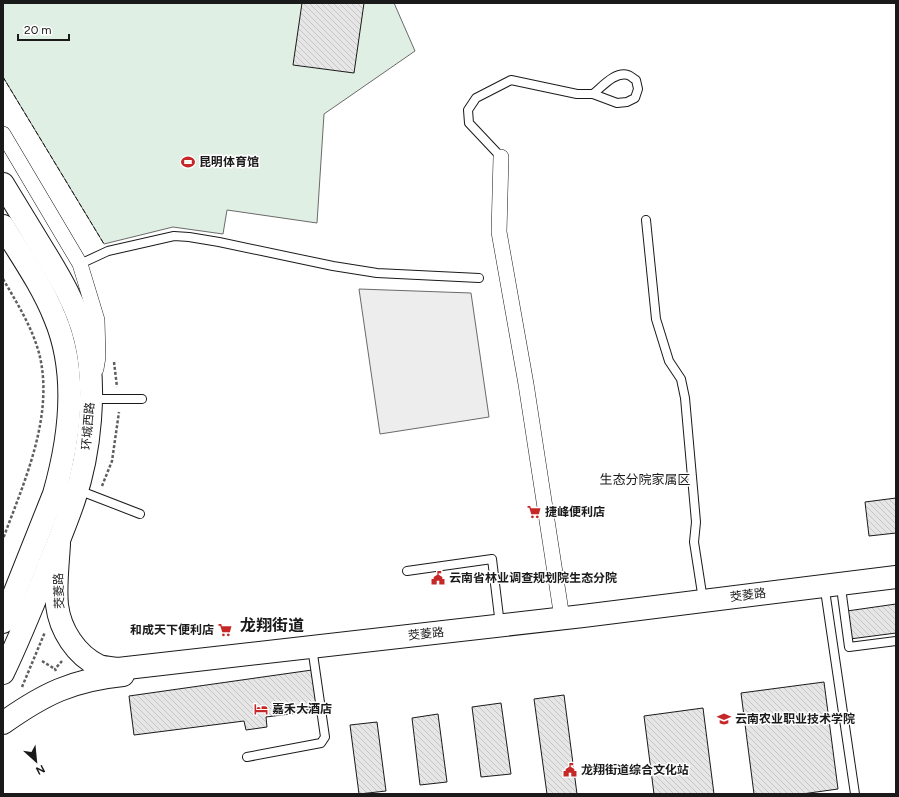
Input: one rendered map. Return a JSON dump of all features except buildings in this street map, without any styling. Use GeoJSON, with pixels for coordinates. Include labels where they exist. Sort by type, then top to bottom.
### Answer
{"type":"FeatureCollection","features":[{"type":"Feature","properties":{"kind":"street"},"geometry":{"type":"LineString","coordinates":[[3,134],[80,264],[97,320],[98,356],[91,394]]}},
{"type":"Feature","properties":{"kind":"street"},"geometry":{"type":"LineString","coordinates":[[501,157],[499,232],[526,384],[562,618]]}},
{"type":"Feature","properties":{"kind":"street","name":"环城西路"},"geometry":{"type":"LineString","coordinates":[[3,184],[59,276],[76,310],[85,338],[88,354],[91,394],[86,451],[77,490],[26,623],[3,674]]}},
{"type":"Feature","properties":{"kind":"street","name":"环城西路"},"geometry":{"type":"LineString","coordinates":[[3,226],[41,288],[56,318],[67,358],[69,390],[64,448],[54,494],[8,595],[3,622]]}},
{"type":"Feature","properties":{"kind":"street","name":"茭菱路"},"geometry":{"type":"LineString","coordinates":[[59,538],[57,604],[63,627],[78,651],[88,659],[101,667],[118,668],[562,618],[896,577]]}},
{"type":"Feature","properties":{"kind":"street","name":"茭菱路"},"geometry":{"type":"LineString","coordinates":[[6,725],[23,708],[52,693],[86,680],[896,589]]}},
{"type":"Feature","properties":{"kind":"lane"},"geometry":{"type":"LineString","coordinates":[[501,157],[469,123],[468,110],[476,98],[511,80],[577,94],[593,94],[617,103],[626,102],[635,98],[638,89],[636,80],[629,75],[620,75],[611,79],[593,94]]}},
{"type":"Feature","properties":{"kind":"lane"},"geometry":{"type":"LineString","coordinates":[[646,220],[656,319],[669,361],[681,379],[686,398],[696,522],[694,542],[703,601]]}},
{"type":"Feature","properties":{"kind":"lane"},"geometry":{"type":"LineString","coordinates":[[80,264],[108,251],[174,236],[219,242],[333,266],[377,273],[478,278]]}},
{"type":"Feature","properties":{"kind":"lane"},"geometry":{"type":"LineString","coordinates":[[91,394],[142,399]]}},
{"type":"Feature","properties":{"kind":"lane"},"geometry":{"type":"LineString","coordinates":[[77,490],[140,514]]}},
{"type":"Feature","properties":{"kind":"lane"},"geometry":{"type":"LineString","coordinates":[[407,571],[492,559],[501,625]]}},
{"type":"Feature","properties":{"kind":"lane"},"geometry":{"type":"LineString","coordinates":[[834,596],[849,647],[896,641]]}},
{"type":"Feature","properties":{"kind":"lane"},"geometry":{"type":"LineString","coordinates":[[834,596],[855,794]]}},
{"type":"Feature","properties":{"kind":"lane"},"geometry":{"type":"LineString","coordinates":[[247,757],[321,743],[325,738],[312,654]]}},
{"type":"Feature","properties":{"kind":"path"},"geometry":{"type":"LineString","coordinates":[[3,279],[28,326],[39,353],[42,380],[41,410],[37,441],[3,539]]}},
{"type":"Feature","properties":{"kind":"path"},"geometry":{"type":"LineString","coordinates":[[55,669],[64,660]]}},
{"type":"Feature","properties":{"kind":"path"},"geometry":{"type":"LineString","coordinates":[[42,661],[55,669],[56,673]]}},
{"type":"Feature","properties":{"kind":"green space","name":"昆明体育馆"},"geometry":{"type":"Polygon","coordinates":[[[3,3],[394,3],[415,51],[324,114],[317,223],[227,210],[223,234],[173,227],[104,244],[3,77],[3,3]]]}},
{"type":"Feature","properties":{"kind":"shaded area"},"geometry":{"type":"Polygon","coordinates":[[[359,289],[471,293],[489,417],[380,434],[359,289]]]}},
{"type":"Feature","properties":{"kind":"fence"},"geometry":{"type":"LineString","coordinates":[[3,77],[104,244]]}},
{"type":"Feature","properties":{"kind":"place","name":"昆明体育馆"},"geometry":{"type":"Point","coordinates":[188,162]}},
{"type":"Feature","properties":{"kind":"place","name":"捷峰便利店"},"geometry":{"type":"Point","coordinates":[534,512]}},
{"type":"Feature","properties":{"kind":"place","name":"云南省林业调查规划院生态分院"},"geometry":{"type":"Point","coordinates":[438,578]}},
{"type":"Feature","properties":{"kind":"place","name":"和成天下便利店"},"geometry":{"type":"Point","coordinates":[225,630]}},
{"type":"Feature","properties":{"kind":"place","name":"嘉禾大酒店"},"geometry":{"type":"Point","coordinates":[261,709]}},
{"type":"Feature","properties":{"kind":"place","name":"云南农业职业技术学院"},"geometry":{"type":"Point","coordinates":[724,719]}},
{"type":"Feature","properties":{"kind":"place","name":"龙翔街道综合文化站"},"geometry":{"type":"Point","coordinates":[570,770]}},
{"type":"Feature","properties":{"kind":"district","name":"生态分院家属区"},"geometry":{"type":"Point","coordinates":[645,479]}},
{"type":"Feature","properties":{"kind":"district","name":"龙翔街道"},"geometry":{"type":"Point","coordinates":[272,625]}}]}
